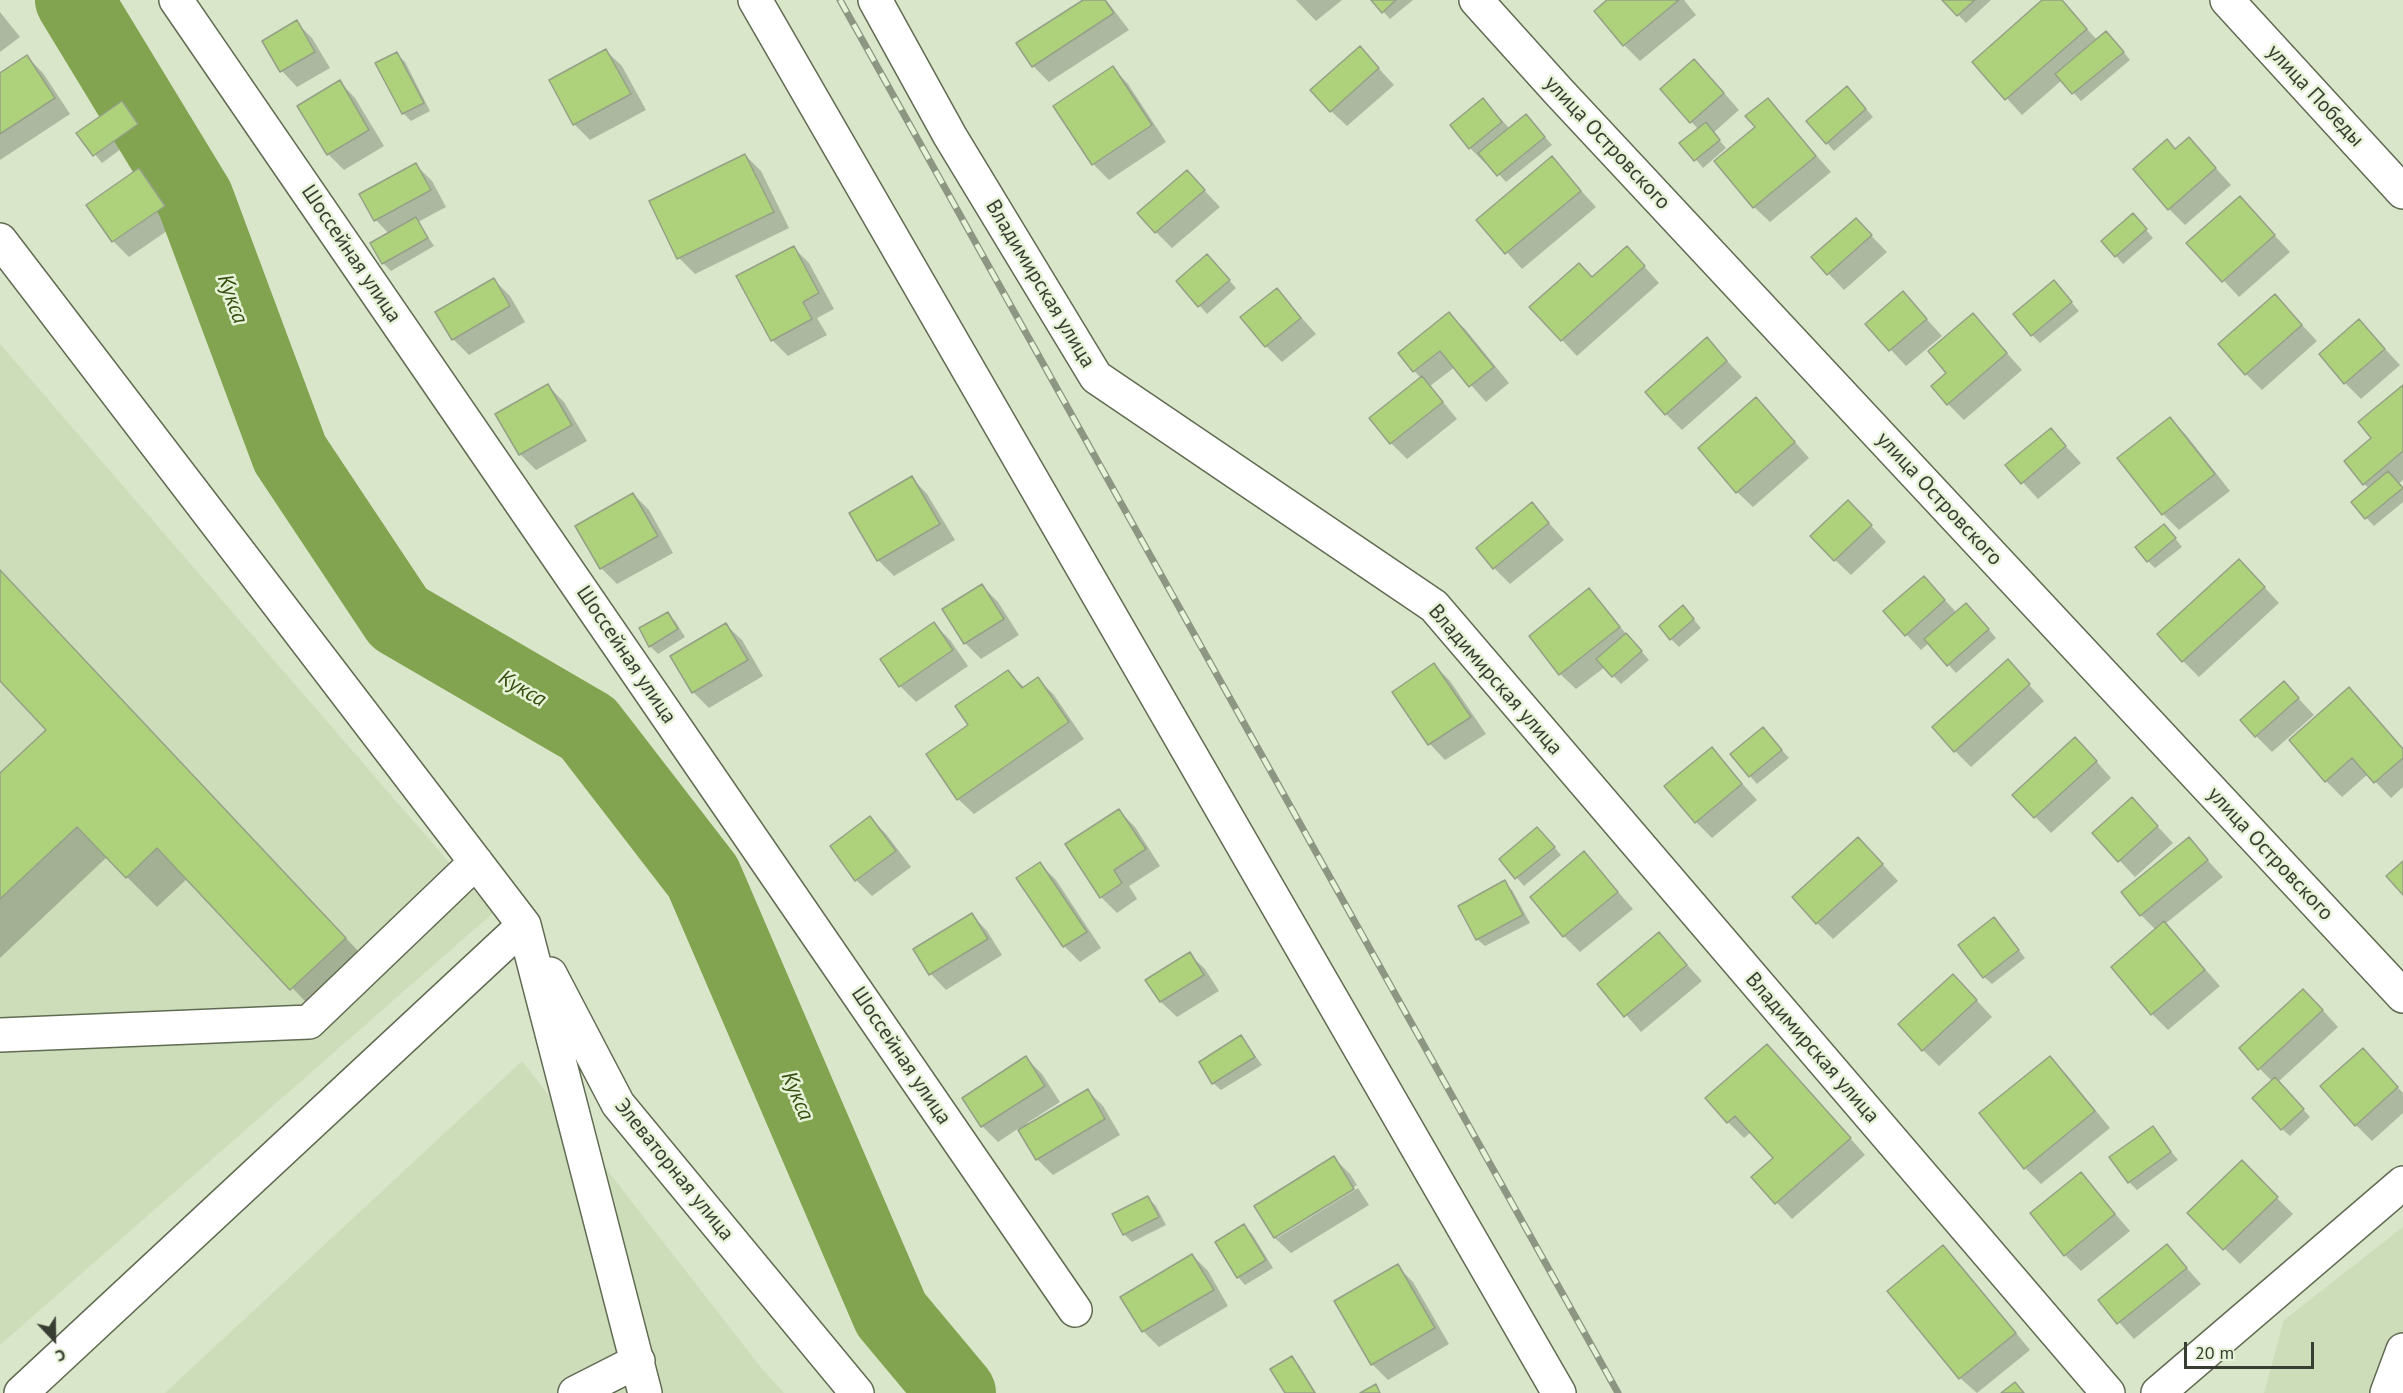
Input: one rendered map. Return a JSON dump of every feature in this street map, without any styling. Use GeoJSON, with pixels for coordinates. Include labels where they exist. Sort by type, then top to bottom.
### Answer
{"type":"FeatureCollection","features":[{"type":"Feature","properties":{"kind":"street","name":"Шоссейная улица"},"geometry":{"type":"LineString","coordinates":[[176,0],[1075,1310]]}},
{"type":"Feature","properties":{"kind":"street"},"geometry":{"type":"LineString","coordinates":[[755,0],[1559,1393]]}},
{"type":"Feature","properties":{"kind":"street","name":"Владимирская улица"},"geometry":{"type":"LineString","coordinates":[[875,0],[950,136],[1096,377],[1434,606],[2108,1393]]}},
{"type":"Feature","properties":{"kind":"street","name":"улица Островского"},"geometry":{"type":"LineString","coordinates":[[1476,0],[1559,92],[2403,996]]}},
{"type":"Feature","properties":{"kind":"street","name":"улица Победы"},"geometry":{"type":"LineString","coordinates":[[2227,0],[2403,192]]}},
{"type":"Feature","properties":{"kind":"street"},"geometry":{"type":"LineString","coordinates":[[0,240],[524,925],[645,1393]]}},
{"type":"Feature","properties":{"kind":"street"},"geometry":{"type":"LineString","coordinates":[[0,1035],[309,1022],[476,861]]}},
{"type":"Feature","properties":{"kind":"street"},"geometry":{"type":"LineString","coordinates":[[21,1393],[524,925]]}},
{"type":"Feature","properties":{"kind":"street","name":"Элеваторная улица"},"geometry":{"type":"LineString","coordinates":[[524,925],[618,1104],[857,1393]]}},
{"type":"Feature","properties":{"kind":"street"},"geometry":{"type":"LineString","coordinates":[[2158,1393],[2403,1183]]}},
{"type":"Feature","properties":{"kind":"street"},"geometry":{"type":"LineString","coordinates":[[575,1393],[638,1361]]}},
{"type":"Feature","properties":{"kind":"shaded area"},"geometry":{"type":"Polygon","coordinates":[[[0,344],[493,913],[0,1345],[0,344]]]}},
{"type":"Feature","properties":{"kind":"shaded area"},"geometry":{"type":"Polygon","coordinates":[[[522,1061],[763,1370],[784,1393],[165,1393],[522,1061]]]}},
{"type":"Feature","properties":{"kind":"shaded area"},"geometry":{"type":"Polygon","coordinates":[[[2403,1227],[2403,1393],[2264,1393],[2284,1320],[2403,1227]]]}},
{"type":"Feature","properties":{"kind":"building"},"geometry":{"type":"Polygon","coordinates":[[[1083,0],[1105,0],[1114,13],[1032,67],[1016,43],[1083,0]]]}},
{"type":"Feature","properties":{"kind":"building"},"geometry":{"type":"Polygon","coordinates":[[[1371,0],[1396,0],[1382,13],[1371,0]]]}},
{"type":"Feature","properties":{"kind":"building"},"geometry":{"type":"Polygon","coordinates":[[[1607,0],[1679,0],[1623,46],[1594,11],[1607,0]]]}},
{"type":"Feature","properties":{"kind":"building"},"geometry":{"type":"Polygon","coordinates":[[[1942,0],[1975,0],[1957,16],[1942,0]]]}},
{"type":"Feature","properties":{"kind":"building"},"geometry":{"type":"Polygon","coordinates":[[[2042,0],[2062,0],[2087,29],[2005,100],[1972,62],[2042,0]]]}},
{"type":"Feature","properties":{"kind":"building"},"geometry":{"type":"Polygon","coordinates":[[[297,20],[315,52],[280,72],[262,41],[297,20]]]}},
{"type":"Feature","properties":{"kind":"building"},"geometry":{"type":"Polygon","coordinates":[[[2106,31],[2124,52],[2072,94],[2055,74],[2106,31]]]}},
{"type":"Feature","properties":{"kind":"building"},"geometry":{"type":"Polygon","coordinates":[[[1360,46],[1379,68],[1330,112],[1310,90],[1360,46]]]}},
{"type":"Feature","properties":{"kind":"building"},"geometry":{"type":"Polygon","coordinates":[[[606,49],[631,94],[573,125],[549,80],[606,49]]]}},
{"type":"Feature","properties":{"kind":"building"},"geometry":{"type":"Polygon","coordinates":[[[397,52],[424,103],[402,114],[375,63],[397,52]]]}},
{"type":"Feature","properties":{"kind":"building"},"geometry":{"type":"Polygon","coordinates":[[[27,55],[55,98],[0,134],[0,73],[27,55]]]}},
{"type":"Feature","properties":{"kind":"building"},"geometry":{"type":"Polygon","coordinates":[[[1694,59],[1724,93],[1690,123],[1660,89],[1694,59]]]}},
{"type":"Feature","properties":{"kind":"building"},"geometry":{"type":"Polygon","coordinates":[[[1113,66],[1152,125],[1092,165],[1053,106],[1113,66]]]}},
{"type":"Feature","properties":{"kind":"building"},"geometry":{"type":"Polygon","coordinates":[[[340,80],[369,130],[327,155],[297,106],[340,80]]]}},
{"type":"Feature","properties":{"kind":"building"},"geometry":{"type":"Polygon","coordinates":[[[1847,86],[1866,109],[1826,144],[1806,121],[1847,86]]]}},
{"type":"Feature","properties":{"kind":"building"},"geometry":{"type":"Polygon","coordinates":[[[1483,98],[1502,122],[1469,149],[1450,125],[1483,98]]]}},
{"type":"Feature","properties":{"kind":"building"},"geometry":{"type":"Polygon","coordinates":[[[1768,98],[1816,156],[1753,208],[1714,161],[1755,127],[1745,116],[1768,98]]]}},
{"type":"Feature","properties":{"kind":"building"},"geometry":{"type":"Polygon","coordinates":[[[122,101],[138,124],[93,156],[76,133],[122,101]]]}},
{"type":"Feature","properties":{"kind":"building"},"geometry":{"type":"Polygon","coordinates":[[[1526,114],[1545,137],[1497,176],[1478,153],[1526,114]]]}},
{"type":"Feature","properties":{"kind":"building"},"geometry":{"type":"Polygon","coordinates":[[[1706,122],[1720,140],[1694,161],[1679,143],[1706,122]]]}},
{"type":"Feature","properties":{"kind":"building"},"geometry":{"type":"Polygon","coordinates":[[[2189,137],[2216,168],[2168,210],[2133,169],[2167,139],[2175,149],[2189,137]]]}},
{"type":"Feature","properties":{"kind":"building"},"geometry":{"type":"Polygon","coordinates":[[[745,154],[774,212],[677,259],[649,201],[745,154]]]}},
{"type":"Feature","properties":{"kind":"building"},"geometry":{"type":"Polygon","coordinates":[[[1552,156],[1581,191],[1505,254],[1476,220],[1552,156]]]}},
{"type":"Feature","properties":{"kind":"building"},"geometry":{"type":"Polygon","coordinates":[[[416,163],[431,190],[374,221],[359,194],[416,163]]]}},
{"type":"Feature","properties":{"kind":"building"},"geometry":{"type":"Polygon","coordinates":[[[139,168],[165,206],[112,242],[86,205],[139,168]]]}},
{"type":"Feature","properties":{"kind":"building"},"geometry":{"type":"Polygon","coordinates":[[[1187,170],[1205,190],[1155,233],[1137,213],[1187,170]]]}},
{"type":"Feature","properties":{"kind":"building"},"geometry":{"type":"Polygon","coordinates":[[[2240,196],[2275,235],[2222,282],[2186,243],[2240,196]]]}},
{"type":"Feature","properties":{"kind":"building"},"geometry":{"type":"Polygon","coordinates":[[[2133,213],[2147,229],[2115,257],[2101,241],[2133,213]]]}},
{"type":"Feature","properties":{"kind":"building"},"geometry":{"type":"Polygon","coordinates":[[[416,217],[428,238],[382,264],[370,243],[416,217]]]}},
{"type":"Feature","properties":{"kind":"building"},"geometry":{"type":"Polygon","coordinates":[[[1856,218],[1872,235],[1827,275],[1811,257],[1856,218]]]}},
{"type":"Feature","properties":{"kind":"building"},"geometry":{"type":"Polygon","coordinates":[[[794,246],[819,293],[803,302],[812,319],[771,341],[736,276],[794,246]]]}},
{"type":"Feature","properties":{"kind":"building"},"geometry":{"type":"Polygon","coordinates":[[[1627,246],[1645,266],[1561,341],[1529,307],[1579,263],[1592,277],[1627,246]]]}},
{"type":"Feature","properties":{"kind":"building"},"geometry":{"type":"Polygon","coordinates":[[[1207,254],[1230,280],[1198,307],[1176,281],[1207,254]]]}},
{"type":"Feature","properties":{"kind":"building"},"geometry":{"type":"Polygon","coordinates":[[[494,278],[510,306],[452,340],[435,312],[494,278]]]}},
{"type":"Feature","properties":{"kind":"building"},"geometry":{"type":"Polygon","coordinates":[[[2054,280],[2072,302],[2031,336],[2013,314],[2054,280]]]}},
{"type":"Feature","properties":{"kind":"building"},"geometry":{"type":"Polygon","coordinates":[[[1277,288],[1301,318],[1265,347],[1240,317],[1277,288]]]}},
{"type":"Feature","properties":{"kind":"building"},"geometry":{"type":"Polygon","coordinates":[[[1903,291],[1927,319],[1889,351],[1865,324],[1903,291]]]}},
{"type":"Feature","properties":{"kind":"building"},"geometry":{"type":"Polygon","coordinates":[[[2275,294],[2302,325],[2245,375],[2218,344],[2275,294]]]}},
{"type":"Feature","properties":{"kind":"building"},"geometry":{"type":"Polygon","coordinates":[[[1449,312],[1494,367],[1469,387],[1440,351],[1413,372],[1398,353],[1449,312]]]}},
{"type":"Feature","properties":{"kind":"building"},"geometry":{"type":"Polygon","coordinates":[[[1973,313],[2007,353],[1947,405],[1931,386],[1946,373],[1928,351],[1973,313]]]}},
{"type":"Feature","properties":{"kind":"building"},"geometry":{"type":"Polygon","coordinates":[[[2359,319],[2385,349],[2344,384],[2319,354],[2359,319]]]}},
{"type":"Feature","properties":{"kind":"building"},"geometry":{"type":"Polygon","coordinates":[[[1707,337],[1727,361],[1665,415],[1645,392],[1707,337]]]}},
{"type":"Feature","properties":{"kind":"building"},"geometry":{"type":"Polygon","coordinates":[[[1422,376],[1443,402],[1390,444],[1369,418],[1422,376]]]}},
{"type":"Feature","properties":{"kind":"building"},"geometry":{"type":"Polygon","coordinates":[[[548,384],[572,425],[519,455],[495,414],[548,384]]]}},
{"type":"Feature","properties":{"kind":"building"},"geometry":{"type":"Polygon","coordinates":[[[2403,385],[2403,451],[2363,485],[2344,461],[2371,438],[2358,422],[2403,385]]]}},
{"type":"Feature","properties":{"kind":"building"},"geometry":{"type":"Polygon","coordinates":[[[1756,397],[1795,442],[1736,493],[1698,448],[1756,397]]]}},
{"type":"Feature","properties":{"kind":"building"},"geometry":{"type":"Polygon","coordinates":[[[2170,417],[2215,474],[2162,515],[2117,458],[2170,417]]]}},
{"type":"Feature","properties":{"kind":"building"},"geometry":{"type":"Polygon","coordinates":[[[2051,428],[2066,446],[2021,484],[2005,465],[2051,428]]]}},
{"type":"Feature","properties":{"kind":"building"},"geometry":{"type":"Polygon","coordinates":[[[2388,471],[2403,488],[2365,519],[2351,502],[2388,471]]]}},
{"type":"Feature","properties":{"kind":"building"},"geometry":{"type":"Polygon","coordinates":[[[912,476],[940,524],[877,561],[849,513],[912,476]]]}},
{"type":"Feature","properties":{"kind":"building"},"geometry":{"type":"Polygon","coordinates":[[[633,493],[658,536],[600,569],[575,526],[633,493]]]}},
{"type":"Feature","properties":{"kind":"building"},"geometry":{"type":"Polygon","coordinates":[[[1848,500],[1872,525],[1834,561],[1810,536],[1848,500]]]}},
{"type":"Feature","properties":{"kind":"building"},"geometry":{"type":"Polygon","coordinates":[[[1532,502],[1549,523],[1493,569],[1476,548],[1532,502]]]}},
{"type":"Feature","properties":{"kind":"building"},"geometry":{"type":"Polygon","coordinates":[[[2164,524],[2176,538],[2147,562],[2135,547],[2164,524]]]}},
{"type":"Feature","properties":{"kind":"building"},"geometry":{"type":"Polygon","coordinates":[[[2239,559],[2265,587],[2182,662],[2157,634],[2239,559]]]}},
{"type":"Feature","properties":{"kind":"building"},"geometry":{"type":"Polygon","coordinates":[[[0,570],[346,938],[290,990],[157,848],[126,878],[77,827],[0,899],[0,773],[46,730],[0,681],[0,570]]]}},
{"type":"Feature","properties":{"kind":"building"},"geometry":{"type":"Polygon","coordinates":[[[1924,576],[1945,600],[1905,636],[1883,611],[1924,576]]]}},
{"type":"Feature","properties":{"kind":"building"},"geometry":{"type":"Polygon","coordinates":[[[982,584],[1004,619],[964,644],[942,609],[982,584]]]}},
{"type":"Feature","properties":{"kind":"building"},"geometry":{"type":"Polygon","coordinates":[[[1589,588],[1620,627],[1559,675],[1529,636],[1589,588]]]}},
{"type":"Feature","properties":{"kind":"building"},"geometry":{"type":"Polygon","coordinates":[[[1966,603],[1989,629],[1947,666],[1924,639],[1966,603]]]}},
{"type":"Feature","properties":{"kind":"building"},"geometry":{"type":"Polygon","coordinates":[[[1683,605],[1694,619],[1670,640],[1659,626],[1683,605]]]}},
{"type":"Feature","properties":{"kind":"building"},"geometry":{"type":"Polygon","coordinates":[[[668,612],[678,629],[649,647],[639,628],[668,612]]]}},
{"type":"Feature","properties":{"kind":"building"},"geometry":{"type":"Polygon","coordinates":[[[934,622],[953,650],[899,687],[880,659],[934,622]]]}},
{"type":"Feature","properties":{"kind":"building"},"geometry":{"type":"Polygon","coordinates":[[[726,623],[748,660],[692,693],[670,656],[726,623]]]}},
{"type":"Feature","properties":{"kind":"building"},"geometry":{"type":"Polygon","coordinates":[[[1626,633],[1642,651],[1612,677],[1596,659],[1626,633]]]}},
{"type":"Feature","properties":{"kind":"building"},"geometry":{"type":"Polygon","coordinates":[[[2008,659],[2030,684],[1954,752],[1932,727],[2008,659]]]}},
{"type":"Feature","properties":{"kind":"building"},"geometry":{"type":"Polygon","coordinates":[[[1434,663],[1471,717],[1428,745],[1392,692],[1434,663]]]}},
{"type":"Feature","properties":{"kind":"building"},"geometry":{"type":"Polygon","coordinates":[[[1008,670],[1022,688],[1038,677],[1069,722],[957,800],[926,754],[968,725],[955,706],[1008,670]]]}},
{"type":"Feature","properties":{"kind":"building"},"geometry":{"type":"Polygon","coordinates":[[[2284,681],[2299,698],[2255,737],[2240,720],[2284,681]]]}},
{"type":"Feature","properties":{"kind":"building"},"geometry":{"type":"Polygon","coordinates":[[[2349,687],[2403,749],[2403,758],[2374,783],[2352,758],[2325,782],[2289,740],[2349,687]]]}},
{"type":"Feature","properties":{"kind":"building"},"geometry":{"type":"Polygon","coordinates":[[[1763,727],[1782,750],[1749,777],[1730,754],[1763,727]]]}},
{"type":"Feature","properties":{"kind":"building"},"geometry":{"type":"Polygon","coordinates":[[[2075,737],[2097,761],[2034,818],[2012,795],[2075,737]]]}},
{"type":"Feature","properties":{"kind":"building"},"geometry":{"type":"Polygon","coordinates":[[[1712,747],[1742,784],[1695,823],[1664,786],[1712,747]]]}},
{"type":"Feature","properties":{"kind":"building"},"geometry":{"type":"Polygon","coordinates":[[[2132,797],[2158,826],[2118,862],[2092,833],[2132,797]]]}},
{"type":"Feature","properties":{"kind":"building"},"geometry":{"type":"Polygon","coordinates":[[[1119,809],[1146,849],[1114,870],[1122,883],[1100,898],[1065,844],[1119,809]]]}},
{"type":"Feature","properties":{"kind":"building"},"geometry":{"type":"Polygon","coordinates":[[[870,816],[896,851],[855,881],[830,846],[870,816]]]}},
{"type":"Feature","properties":{"kind":"building"},"geometry":{"type":"Polygon","coordinates":[[[1537,827],[1555,847],[1515,879],[1499,859],[1537,827]]]}},
{"type":"Feature","properties":{"kind":"building"},"geometry":{"type":"Polygon","coordinates":[[[1858,837],[1883,864],[1816,924],[1792,897],[1858,837]]]}},
{"type":"Feature","properties":{"kind":"building"},"geometry":{"type":"Polygon","coordinates":[[[2189,837],[2208,860],[2140,916],[2121,892],[2189,837]]]}},
{"type":"Feature","properties":{"kind":"building"},"geometry":{"type":"Polygon","coordinates":[[[1584,851],[1618,892],[1563,937],[1530,897],[1584,851]]]}},
{"type":"Feature","properties":{"kind":"building"},"geometry":{"type":"Polygon","coordinates":[[[2403,861],[2403,895],[2386,876],[2403,861]]]}},
{"type":"Feature","properties":{"kind":"building"},"geometry":{"type":"Polygon","coordinates":[[[1040,862],[1087,932],[1063,947],[1016,878],[1040,862]]]}},
{"type":"Feature","properties":{"kind":"building"},"geometry":{"type":"Polygon","coordinates":[[[1505,880],[1523,915],[1476,940],[1458,906],[1505,880]]]}},
{"type":"Feature","properties":{"kind":"building"},"geometry":{"type":"Polygon","coordinates":[[[972,913],[988,939],[929,975],[913,949],[972,913]]]}},
{"type":"Feature","properties":{"kind":"building"},"geometry":{"type":"Polygon","coordinates":[[[1994,917],[2019,950],[1983,978],[1958,945],[1994,917]]]}},
{"type":"Feature","properties":{"kind":"building"},"geometry":{"type":"Polygon","coordinates":[[[2164,921],[2205,970],[2151,1015],[2111,967],[2164,921]]]}},
{"type":"Feature","properties":{"kind":"building"},"geometry":{"type":"Polygon","coordinates":[[[1659,932],[1687,965],[1624,1017],[1597,984],[1659,932]]]}},
{"type":"Feature","properties":{"kind":"building"},"geometry":{"type":"Polygon","coordinates":[[[1190,952],[1204,975],[1160,1002],[1145,980],[1190,952]]]}},
{"type":"Feature","properties":{"kind":"building"},"geometry":{"type":"Polygon","coordinates":[[[1953,974],[1977,1000],[1922,1051],[1898,1024],[1953,974]]]}},
{"type":"Feature","properties":{"kind":"building"},"geometry":{"type":"Polygon","coordinates":[[[2303,989],[2323,1010],[2258,1070],[2239,1048],[2303,989]]]}},
{"type":"Feature","properties":{"kind":"building"},"geometry":{"type":"Polygon","coordinates":[[[1241,1035],[1255,1057],[1212,1084],[1199,1062],[1241,1035]]]}},
{"type":"Feature","properties":{"kind":"building"},"geometry":{"type":"Polygon","coordinates":[[[1767,1044],[1851,1138],[1775,1204],[1751,1177],[1773,1158],[1735,1116],[1727,1123],[1705,1098],[1767,1044]]]}},
{"type":"Feature","properties":{"kind":"building"},"geometry":{"type":"Polygon","coordinates":[[[2363,1048],[2398,1087],[2355,1126],[2320,1086],[2363,1048]]]}},
{"type":"Feature","properties":{"kind":"building"},"geometry":{"type":"Polygon","coordinates":[[[1026,1056],[1045,1086],[981,1127],[962,1098],[1026,1056]]]}},
{"type":"Feature","properties":{"kind":"building"},"geometry":{"type":"Polygon","coordinates":[[[2050,1056],[2095,1111],[2024,1169],[1979,1113],[2050,1056]]]}},
{"type":"Feature","properties":{"kind":"building"},"geometry":{"type":"Polygon","coordinates":[[[2275,1077],[2304,1109],[2281,1130],[2252,1098],[2275,1077]]]}},
{"type":"Feature","properties":{"kind":"building"},"geometry":{"type":"Polygon","coordinates":[[[1088,1089],[1105,1119],[1036,1160],[1018,1130],[1088,1089]]]}},
{"type":"Feature","properties":{"kind":"building"},"geometry":{"type":"Polygon","coordinates":[[[2153,1126],[2171,1152],[2128,1183],[2109,1157],[2153,1126]]]}},
{"type":"Feature","properties":{"kind":"building"},"geometry":{"type":"Polygon","coordinates":[[[1334,1156],[1354,1189],[1274,1238],[1254,1206],[1334,1156]]]}},
{"type":"Feature","properties":{"kind":"building"},"geometry":{"type":"Polygon","coordinates":[[[2242,1160],[2278,1197],[2223,1250],[2187,1213],[2242,1160]]]}},
{"type":"Feature","properties":{"kind":"building"},"geometry":{"type":"Polygon","coordinates":[[[2081,1172],[2115,1214],[2064,1256],[2030,1213],[2081,1172]]]}},
{"type":"Feature","properties":{"kind":"building"},"geometry":{"type":"Polygon","coordinates":[[[1148,1196],[1159,1217],[1123,1235],[1112,1214],[1148,1196]]]}},
{"type":"Feature","properties":{"kind":"building"},"geometry":{"type":"Polygon","coordinates":[[[1244,1224],[1266,1260],[1237,1278],[1215,1242],[1244,1224]]]}},
{"type":"Feature","properties":{"kind":"building"},"geometry":{"type":"Polygon","coordinates":[[[2167,1244],[2187,1268],[2117,1324],[2098,1300],[2167,1244]]]}},
{"type":"Feature","properties":{"kind":"building"},"geometry":{"type":"Polygon","coordinates":[[[1943,1245],[2016,1333],[1959,1379],[1887,1291],[1943,1245]]]}},
{"type":"Feature","properties":{"kind":"building"},"geometry":{"type":"Polygon","coordinates":[[[1192,1254],[1214,1290],[1142,1332],[1120,1297],[1192,1254]]]}},
{"type":"Feature","properties":{"kind":"building"},"geometry":{"type":"Polygon","coordinates":[[[1398,1264],[1435,1328],[1371,1365],[1334,1301],[1398,1264]]]}},
{"type":"Feature","properties":{"kind":"building"},"geometry":{"type":"Polygon","coordinates":[[[1292,1356],[1315,1393],[1285,1393],[1270,1369],[1292,1356]]]}},
{"type":"Feature","properties":{"kind":"building"},"geometry":{"type":"Polygon","coordinates":[[[2015,1382],[2024,1393],[2001,1393],[2015,1382]]]}},
{"type":"Feature","properties":{"kind":"building"},"geometry":{"type":"Polygon","coordinates":[[[1376,1384],[1380,1393],[1360,1393],[1376,1384]]]}},
{"type":"Feature","properties":{"kind":"waterway","name":"Кукса"},"geometry":{"type":"LineString","coordinates":[[74,0],[195,199],[290,454],[399,618],[588,728],[703,877],[891,1314],[957,1393]]}},
{"type":"Feature","properties":{"kind":"railway"},"geometry":{"type":"LineString","coordinates":[[840,0],[1618,1393]]}}]}
